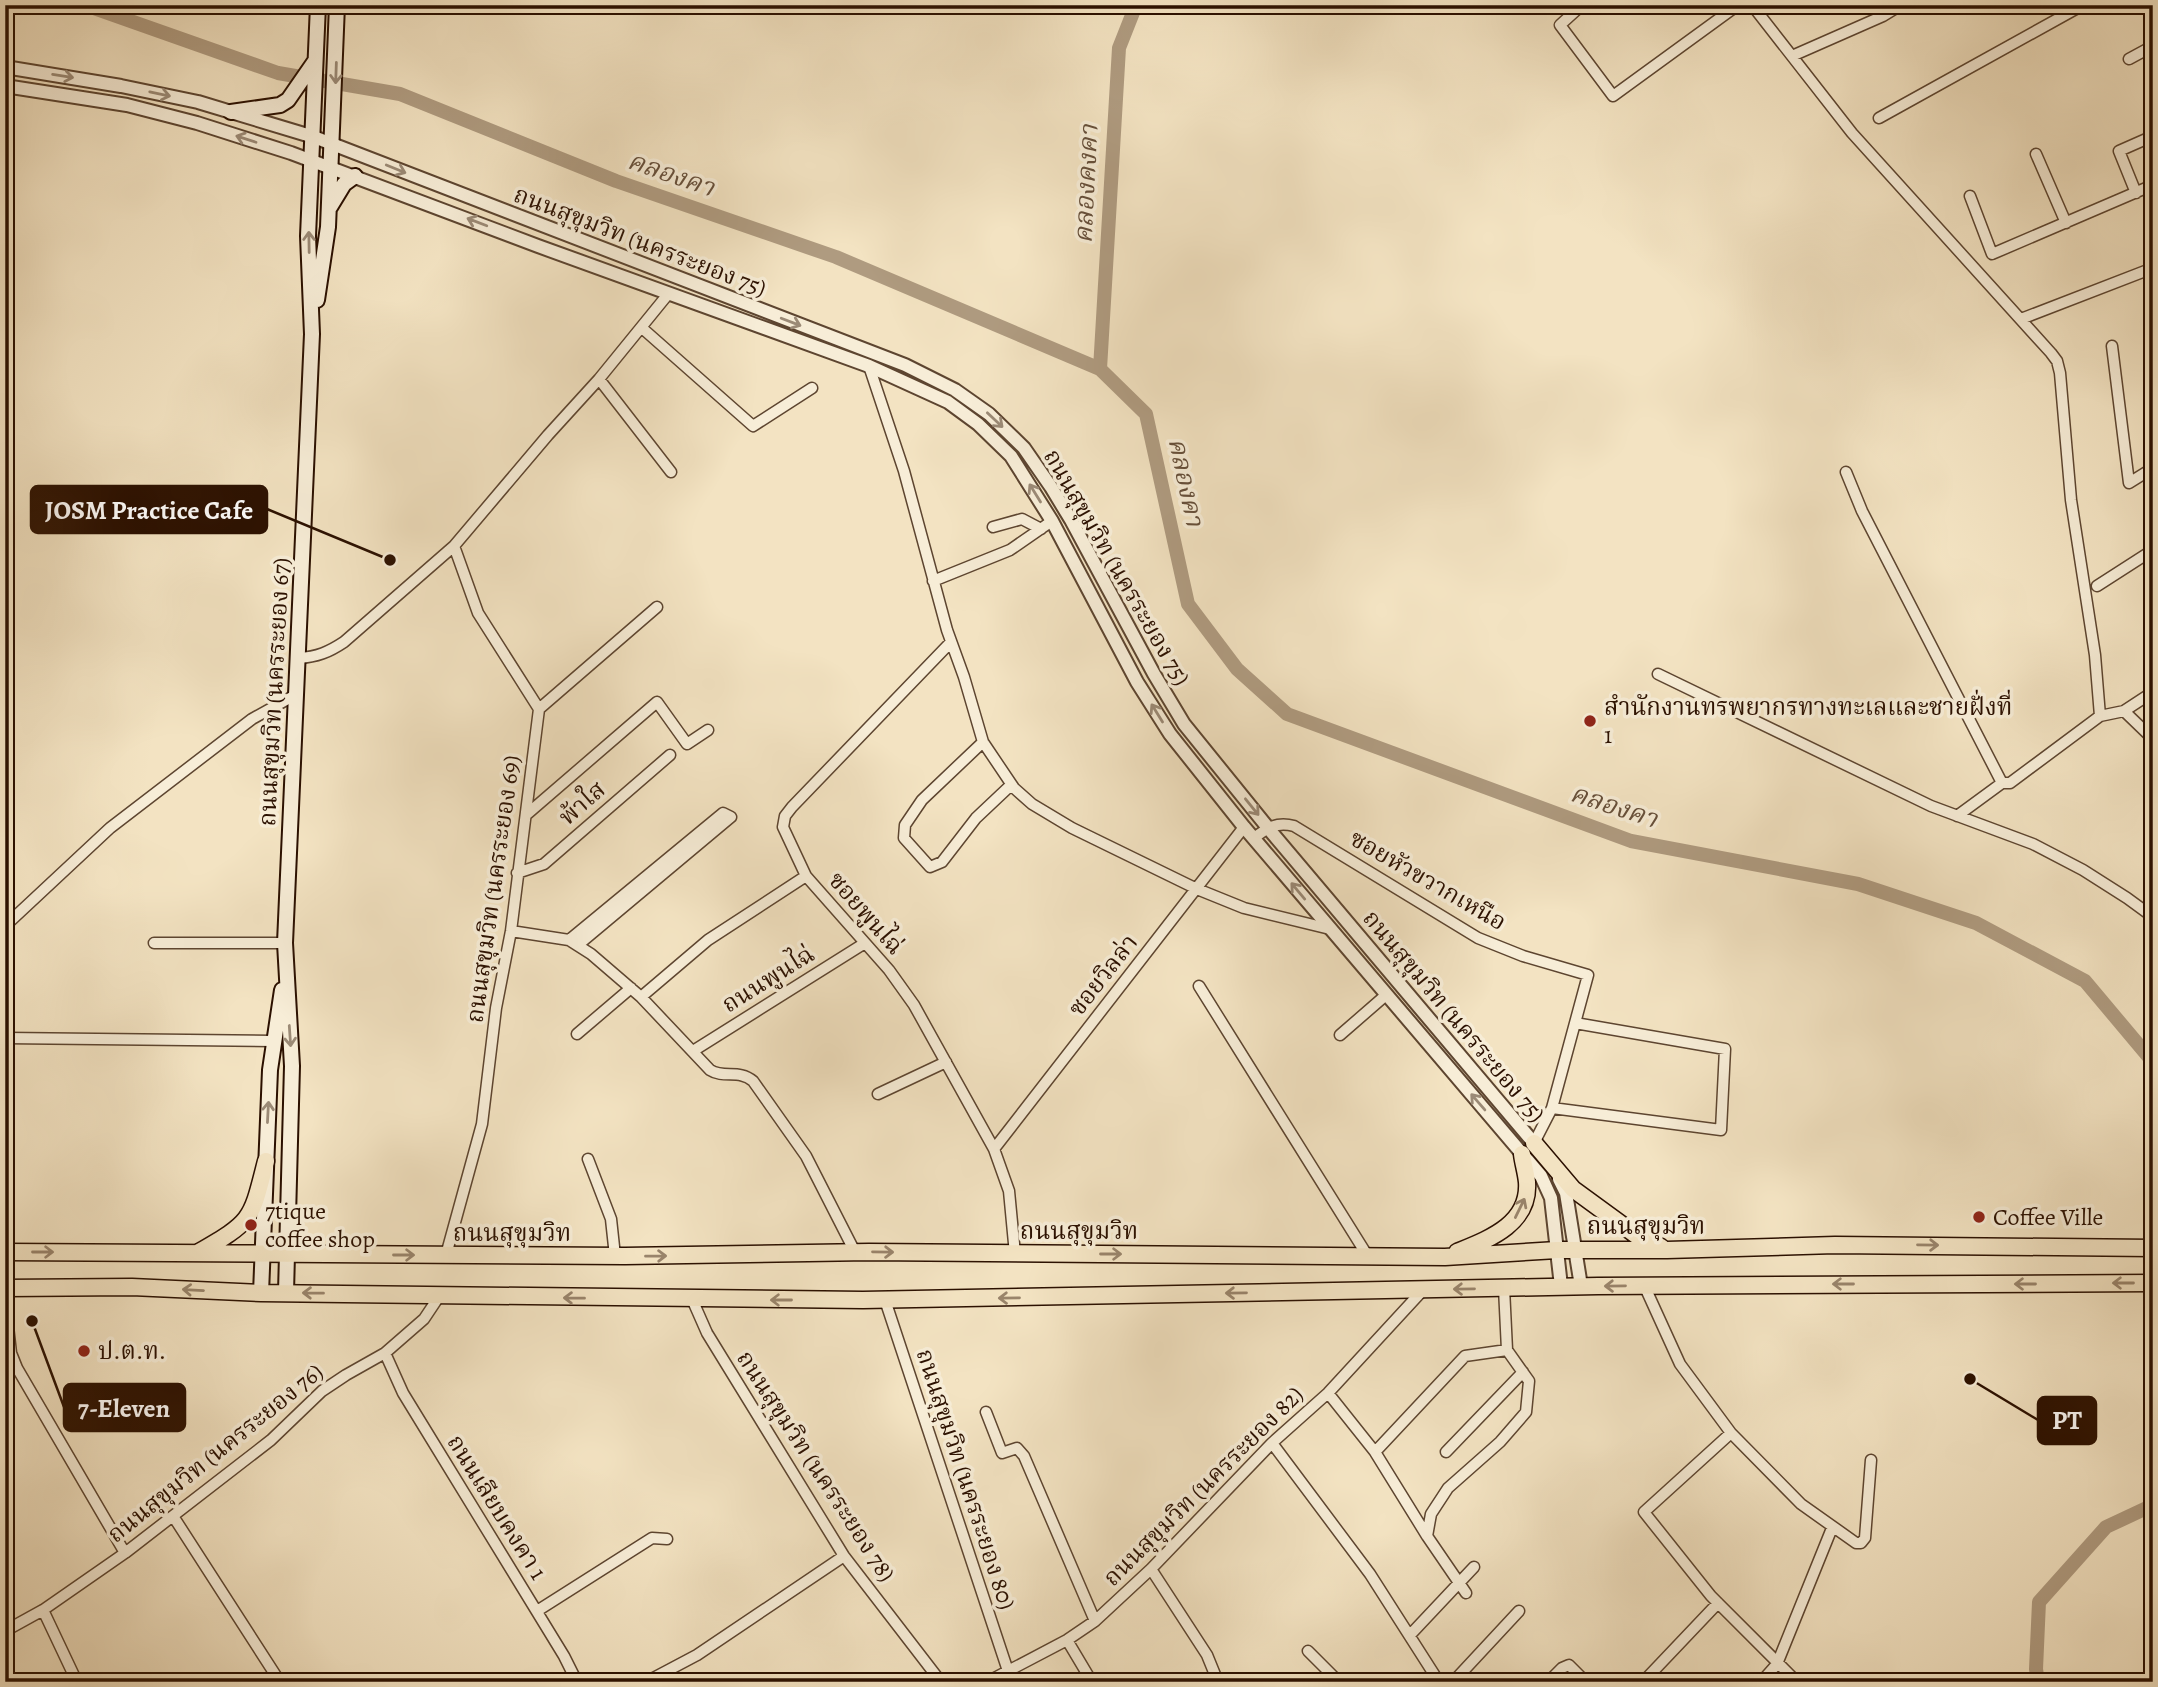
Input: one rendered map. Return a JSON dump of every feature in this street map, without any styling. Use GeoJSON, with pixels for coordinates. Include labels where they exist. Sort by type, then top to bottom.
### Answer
{"type":"FeatureCollection","features":[{"type":"Feature","properties":{"kind":"main road","name":"ถนนสุขุมวิท (นครระยอง 67)"},"geometry":{"type":"LineString","coordinates":[[286,1293],[292,1066],[285,943],[312,334],[308,236],[318,5]]}},
{"type":"Feature","properties":{"kind":"main road","name":"ถนนสุขุมวิท (นครระยอง 67)"},"geometry":{"type":"LineString","coordinates":[[312,334],[327,240],[337,5]]}},
{"type":"Feature","properties":{"kind":"main road"},"geometry":{"type":"LineString","coordinates":[[231,112],[280,105],[294,93],[316,61]]}},
{"type":"Feature","properties":{"kind":"main road"},"geometry":{"type":"LineString","coordinates":[[328,212],[344,184],[355,176]]}},
{"type":"Feature","properties":{"kind":"main road","name":"ถนนสุขุมวิท (นครระยอง 67)"},"geometry":{"type":"LineString","coordinates":[[261,1293],[273,1041],[286,968]]}},
{"type":"Feature","properties":{"kind":"main road"},"geometry":{"type":"LineString","coordinates":[[1528,1149],[1573,1189],[1636,1235],[1667,1250]]}},
{"type":"Feature","properties":{"kind":"main road"},"geometry":{"type":"LineString","coordinates":[[1446,1257],[1491,1238],[1506,1229],[1518,1214],[1525,1197],[1528,1149]]}},
{"type":"Feature","properties":{"kind":"main road"},"geometry":{"type":"LineString","coordinates":[[197,1254],[247,1220],[254,1206],[266,1161]]}},
{"type":"Feature","properties":{"kind":"main road","name":"ถนนสุขุมวิท"},"geometry":{"type":"LineString","coordinates":[[5,1252],[615,1256],[855,1252],[1446,1257],[1557,1250],[1835,1245],[2153,1248]]}},
{"type":"Feature","properties":{"kind":"main road"},"geometry":{"type":"LineString","coordinates":[[5,1288],[132,1287],[261,1293],[692,1300],[885,1300],[1561,1286],[2153,1283]]}},
{"type":"Feature","properties":{"kind":"street"},"geometry":{"type":"LineString","coordinates":[[1582,5],[1560,25],[1613,96],[1738,5]]}},
{"type":"Feature","properties":{"kind":"street"},"geometry":{"type":"LineString","coordinates":[[1752,5],[1852,133],[2051,353],[2060,373],[2071,500],[2095,654],[2100,716]]}},
{"type":"Feature","properties":{"kind":"street"},"geometry":{"type":"LineString","coordinates":[[1792,56],[1883,16],[1901,5]]}},
{"type":"Feature","properties":{"kind":"street"},"geometry":{"type":"LineString","coordinates":[[1880,118],[2083,5]]}},
{"type":"Feature","properties":{"kind":"street"},"geometry":{"type":"LineString","coordinates":[[2129,59],[2153,46]]}},
{"type":"Feature","properties":{"kind":"street","name":"ถนนสุขุมวิท (นครระยอง 75)"},"geometry":{"type":"LineString","coordinates":[[5,67],[121,86],[231,112],[314,137],[905,365],[956,390],[989,414],[1024,448],[1051,487],[1184,724],[1528,1149],[1551,1198],[1561,1286]]}},
{"type":"Feature","properties":{"kind":"street","name":"ถนนสุขุมวิท (นครระยอง 75)"},"geometry":{"type":"LineString","coordinates":[[5,86],[127,105],[197,123],[330,166],[869,366],[948,402],[978,424],[1011,456],[1052,521],[1137,682],[1170,734],[1244,827],[1386,995],[1528,1149],[1554,1169],[1566,1193],[1581,1286]]}},
{"type":"Feature","properties":{"kind":"street"},"geometry":{"type":"LineString","coordinates":[[2136,193],[2119,150],[2153,136]]}},
{"type":"Feature","properties":{"kind":"street"},"geometry":{"type":"LineString","coordinates":[[2036,154],[2066,223]]}},
{"type":"Feature","properties":{"kind":"street"},"geometry":{"type":"LineString","coordinates":[[1970,196],[1992,254],[2153,185]]}},
{"type":"Feature","properties":{"kind":"street"},"geometry":{"type":"LineString","coordinates":[[2021,319],[2153,268]]}},
{"type":"Feature","properties":{"kind":"street"},"geometry":{"type":"LineString","coordinates":[[299,658],[316,657],[330,652],[344,642],[454,546],[599,379],[669,293]]}},
{"type":"Feature","properties":{"kind":"street"},"geometry":{"type":"LineString","coordinates":[[642,328],[753,426],[811,388]]}},
{"type":"Feature","properties":{"kind":"street"},"geometry":{"type":"LineString","coordinates":[[2112,346],[2130,483],[2153,468]]}},
{"type":"Feature","properties":{"kind":"street"},"geometry":{"type":"LineString","coordinates":[[869,366],[904,471],[933,581],[983,742],[1011,785],[1032,804],[1072,828],[1196,889],[1244,908],[1329,929]]}},
{"type":"Feature","properties":{"kind":"street"},"geometry":{"type":"LineString","coordinates":[[599,379],[671,472]]}},
{"type":"Feature","properties":{"kind":"street"},"geometry":{"type":"LineString","coordinates":[[1846,471],[1862,511],[2002,783]]}},
{"type":"Feature","properties":{"kind":"street"},"geometry":{"type":"LineString","coordinates":[[993,527],[1022,519],[1041,529]]}},
{"type":"Feature","properties":{"kind":"street"},"geometry":{"type":"LineString","coordinates":[[933,581],[1010,550],[1052,521]]}},
{"type":"Feature","properties":{"kind":"street"},"geometry":{"type":"LineString","coordinates":[[454,546],[478,613],[539,709],[657,607]]}},
{"type":"Feature","properties":{"kind":"street"},"geometry":{"type":"LineString","coordinates":[[2097,586],[2153,550]]}},
{"type":"Feature","properties":{"kind":"street","name":"ซอยพูนไฉ่"},"geometry":{"type":"LineString","coordinates":[[951,642],[788,811],[783,821],[784,832],[806,876],[914,1004],[994,1149],[1010,1191],[1015,1254]]}},
{"type":"Feature","properties":{"kind":"street"},"geometry":{"type":"LineString","coordinates":[[1658,674],[1931,806],[2033,844],[2082,870],[2153,918]]}},
{"type":"Feature","properties":{"kind":"street"},"geometry":{"type":"LineString","coordinates":[[1958,816],[2002,783],[2010,783],[2100,716],[2124,711],[2153,692]]}},
{"type":"Feature","properties":{"kind":"street"},"geometry":{"type":"LineString","coordinates":[[5,926],[110,828],[252,719],[297,694]]}},
{"type":"Feature","properties":{"kind":"street"},"geometry":{"type":"LineString","coordinates":[[526,815],[657,702],[687,744],[708,730]]}},
{"type":"Feature","properties":{"kind":"street","name":"ถนนสุขุมวิท (นครระยอง 69)"},"geometry":{"type":"LineString","coordinates":[[446,1255],[482,1125],[496,1008],[511,930],[539,709]]}},
{"type":"Feature","properties":{"kind":"street"},"geometry":{"type":"LineString","coordinates":[[2124,711],[2153,739]]}},
{"type":"Feature","properties":{"kind":"street"},"geometry":{"type":"LineString","coordinates":[[983,742],[922,800],[905,825],[904,838],[930,867],[942,862],[976,818],[1011,785]]}},
{"type":"Feature","properties":{"kind":"street","name":"พ้าใส"},"geometry":{"type":"LineString","coordinates":[[517,873],[544,864],[670,755]]}},
{"type":"Feature","properties":{"kind":"street"},"geometry":{"type":"LineString","coordinates":[[573,943],[732,817],[723,813],[635,892]]}},
{"type":"Feature","properties":{"kind":"street","name":"ซอยหัวขวากเหนือ"},"geometry":{"type":"LineString","coordinates":[[1268,828],[1280,823],[1294,826],[1478,937],[1524,956],[1588,975],[1575,1023]]}},
{"type":"Feature","properties":{"kind":"street","name":"ซอยวิลล่า"},"geometry":{"type":"LineString","coordinates":[[994,1149],[1244,827]]}},
{"type":"Feature","properties":{"kind":"street"},"geometry":{"type":"LineString","coordinates":[[1254,838],[1268,828]]}},
{"type":"Feature","properties":{"kind":"street"},"geometry":{"type":"LineString","coordinates":[[641,997],[708,940],[806,876]]}},
{"type":"Feature","properties":{"kind":"street"},"geometry":{"type":"LineString","coordinates":[[511,930],[573,943],[592,954],[641,997],[704,1065],[716,1074],[743,1074],[753,1081],[806,1156],[855,1252]]}},
{"type":"Feature","properties":{"kind":"street"},"geometry":{"type":"LineString","coordinates":[[154,943],[285,943]]}},
{"type":"Feature","properties":{"kind":"street","name":"ถนนพูนไฉ่"},"geometry":{"type":"LineString","coordinates":[[693,1051],[865,943]]}},
{"type":"Feature","properties":{"kind":"street"},"geometry":{"type":"LineString","coordinates":[[1199,986],[1367,1255]]}},
{"type":"Feature","properties":{"kind":"street"},"geometry":{"type":"LineString","coordinates":[[577,1034],[631,988]]}},
{"type":"Feature","properties":{"kind":"street"},"geometry":{"type":"LineString","coordinates":[[1340,1035],[1386,995]]}},
{"type":"Feature","properties":{"kind":"street"},"geometry":{"type":"LineString","coordinates":[[1528,1149],[1552,1108],[1575,1023],[1725,1049],[1721,1130],[1552,1108]]}},
{"type":"Feature","properties":{"kind":"street"},"geometry":{"type":"LineString","coordinates":[[5,1038],[273,1041]]}},
{"type":"Feature","properties":{"kind":"street"},"geometry":{"type":"LineString","coordinates":[[877,1094],[946,1062]]}},
{"type":"Feature","properties":{"kind":"street"},"geometry":{"type":"LineString","coordinates":[[588,1159],[611,1219],[615,1256]]}},
{"type":"Feature","properties":{"kind":"street"},"geometry":{"type":"LineString","coordinates":[[1644,1285],[1680,1364],[1731,1433],[1801,1504],[1856,1543],[1861,1543],[1865,1538],[1871,1460]]}},
{"type":"Feature","properties":{"kind":"street"},"geometry":{"type":"LineString","coordinates":[[1427,1536],[1431,1514],[1448,1488],[1500,1442],[1526,1412],[1529,1381],[1507,1350],[1504,1288]]}},
{"type":"Feature","properties":{"kind":"street","name":"ถนนสุขุมวิท (นครระยอง 82)"},"geometry":{"type":"LineString","coordinates":[[987,1682],[1067,1640],[1096,1621],[1151,1569],[1272,1443],[1328,1393],[1423,1290]]}},
{"type":"Feature","properties":{"kind":"street","name":"ถนนสุขุมวิท (นครระยอง 76)"},"geometry":{"type":"LineString","coordinates":[[6,1630],[43,1610],[125,1553],[271,1440],[332,1383],[385,1353],[424,1320],[440,1295]]}},
{"type":"Feature","properties":{"kind":"street"},"geometry":{"type":"LineString","coordinates":[[5,1300],[11,1353],[17,1368],[125,1553]]}},
{"type":"Feature","properties":{"kind":"street","name":"ถนนสุขุมวิท (นครระยอง 78)"},"geometry":{"type":"LineString","coordinates":[[692,1300],[707,1333],[844,1556],[941,1682]]}},
{"type":"Feature","properties":{"kind":"street","name":"ถนนสุขุมวิท (นครระยอง 80)"},"geometry":{"type":"LineString","coordinates":[[885,1300],[1007,1671]]}},
{"type":"Feature","properties":{"kind":"street"},"geometry":{"type":"LineString","coordinates":[[1375,1452],[1465,1356],[1507,1350]]}},
{"type":"Feature","properties":{"kind":"street","name":"ถนนเลียบคงคา 1"},"geometry":{"type":"LineString","coordinates":[[385,1353],[402,1393],[537,1611],[577,1682]]}},
{"type":"Feature","properties":{"kind":"street"},"geometry":{"type":"LineString","coordinates":[[1446,1452],[1523,1372]]}},
{"type":"Feature","properties":{"kind":"street"},"geometry":{"type":"LineString","coordinates":[[1328,1393],[1375,1452],[1466,1593]]}},
{"type":"Feature","properties":{"kind":"street"},"geometry":{"type":"LineString","coordinates":[[986,1412],[1002,1452],[1017,1448],[1024,1456],[1096,1621]]}},
{"type":"Feature","properties":{"kind":"street"},"geometry":{"type":"LineString","coordinates":[[1731,1433],[1644,1512],[1718,1603],[1797,1682]]}},
{"type":"Feature","properties":{"kind":"street"},"geometry":{"type":"LineString","coordinates":[[1272,1443],[1370,1574],[1438,1682]]}},
{"type":"Feature","properties":{"kind":"street"},"geometry":{"type":"LineString","coordinates":[[173,1516],[280,1682]]}},
{"type":"Feature","properties":{"kind":"street"},"geometry":{"type":"LineString","coordinates":[[1760,1682],[1777,1664],[1832,1528]]}},
{"type":"Feature","properties":{"kind":"street"},"geometry":{"type":"LineString","coordinates":[[537,1611],[652,1538],[667,1539]]}},
{"type":"Feature","properties":{"kind":"street"},"geometry":{"type":"LineString","coordinates":[[647,1682],[697,1655],[844,1556]]}},
{"type":"Feature","properties":{"kind":"street"},"geometry":{"type":"LineString","coordinates":[[1410,1634],[1474,1567]]}},
{"type":"Feature","properties":{"kind":"street"},"geometry":{"type":"LineString","coordinates":[[1151,1569],[1207,1655],[1219,1682]]}},
{"type":"Feature","properties":{"kind":"street"},"geometry":{"type":"LineString","coordinates":[[1643,1682],[1718,1603]]}},
{"type":"Feature","properties":{"kind":"street"},"geometry":{"type":"LineString","coordinates":[[43,1610],[78,1682]]}},
{"type":"Feature","properties":{"kind":"street"},"geometry":{"type":"LineString","coordinates":[[1452,1682],[1519,1611]]}},
{"type":"Feature","properties":{"kind":"street"},"geometry":{"type":"LineString","coordinates":[[1067,1640],[1092,1682]]}},
{"type":"Feature","properties":{"kind":"street"},"geometry":{"type":"LineString","coordinates":[[1308,1651],[1339,1682]]}},
{"type":"Feature","properties":{"kind":"street"},"geometry":{"type":"LineString","coordinates":[[1548,1682],[1562,1668],[1570,1665],[1586,1682]]}},
{"type":"Feature","properties":{"kind":"waterway","name":"คลองคา"},"geometry":{"type":"LineString","coordinates":[[85,5],[278,73],[400,94],[616,181],[836,257],[1100,369],[1146,414],[1188,604],[1237,669],[1287,714],[1631,841],[1858,884],[1976,923],[2085,981],[2153,1062]]}},
{"type":"Feature","properties":{"kind":"waterway","name":"คลองคงคา"},"geometry":{"type":"LineString","coordinates":[[1100,369],[1119,48],[1136,5]]}},
{"type":"Feature","properties":{"kind":"waterway"},"geometry":{"type":"LineString","coordinates":[[2038,1682],[2036,1669],[2039,1602],[2106,1527],[2153,1505]]}},
{"type":"Feature","properties":{"kind":"place","name":"JOSM Practice Cafe"},"geometry":{"type":"Point","coordinates":[390,560]}},
{"type":"Feature","properties":{"kind":"place","name":"สำนักงานทรพยากรทางทะเลและชายฝั่งที่ 1"},"geometry":{"type":"Point","coordinates":[1590,721]}},
{"type":"Feature","properties":{"kind":"place","name":"Coffee Ville"},"geometry":{"type":"Point","coordinates":[1979,1217]}},
{"type":"Feature","properties":{"kind":"place","name":"7tique coffee shop"},"geometry":{"type":"Point","coordinates":[251,1225]}},
{"type":"Feature","properties":{"kind":"place","name":"7-Eleven"},"geometry":{"type":"Point","coordinates":[32,1321]}},
{"type":"Feature","properties":{"kind":"place","name":"ป.ต.ท."},"geometry":{"type":"Point","coordinates":[84,1351]}},
{"type":"Feature","properties":{"kind":"place","name":"PT"},"geometry":{"type":"Point","coordinates":[1970,1379]}}]}
